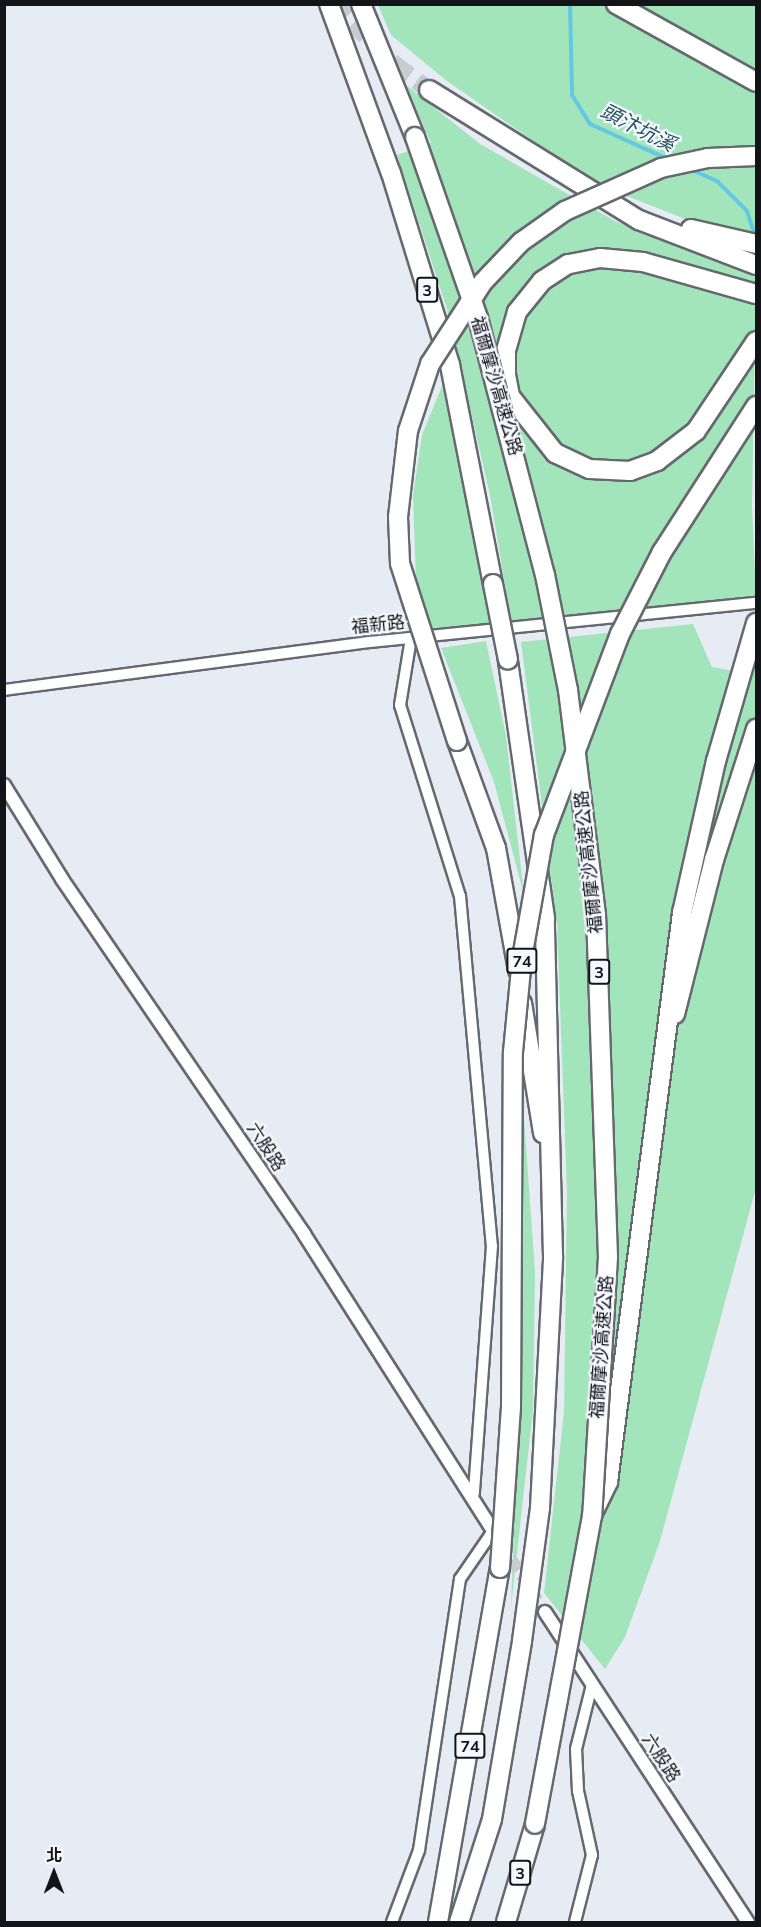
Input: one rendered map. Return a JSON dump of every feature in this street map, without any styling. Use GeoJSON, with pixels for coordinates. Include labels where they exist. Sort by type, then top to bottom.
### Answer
{"type":"FeatureCollection","features":[{"type":"Feature","properties":{"kind":"highway","name":"3"},"geometry":{"type":"LineString","coordinates":[[329,4],[391,173],[450,365],[508,660],[545,918],[553,1256],[540,1508],[492,1819],[459,1923]]}},
{"type":"Feature","properties":{"kind":"highway","name":"福爾摩沙高速公路"},"geometry":{"type":"LineString","coordinates":[[361,4],[415,137],[478,318],[517,460],[568,690],[588,837],[608,1174],[592,1516],[535,1824],[506,1923]]}},
{"type":"Feature","properties":{"kind":"highway"},"geometry":{"type":"LineString","coordinates":[[616,4],[756,82]]}},
{"type":"Feature","properties":{"kind":"highway"},"geometry":{"type":"LineString","coordinates":[[429,90],[639,220],[756,265]]}},
{"type":"Feature","properties":{"kind":"highway"},"geometry":{"type":"LineString","coordinates":[[551,1162],[533,1094],[509,901],[480,792],[457,741],[400,563],[398,516],[408,431],[430,364],[483,282],[521,242],[565,211],[661,168],[708,158],[756,156]]}},
{"type":"Feature","properties":{"kind":"highway"},"geometry":{"type":"LineString","coordinates":[[573,181],[659,219],[754,243]]}},
{"type":"Feature","properties":{"kind":"highway"},"geometry":{"type":"LineString","coordinates":[[756,294],[643,261],[600,258],[568,264],[542,281],[517,312],[506,350],[510,396],[534,433],[555,453],[590,469],[630,471],[657,461],[679,448],[718,405],[756,341]]}},
{"type":"Feature","properties":{"kind":"highway","name":"74"},"geometry":{"type":"LineString","coordinates":[[438,1923],[500,1568],[511,1408],[513,1052],[522,958],[544,836],[620,634],[680,523],[756,406]]}},
{"type":"Feature","properties":{"kind":"highway"},"geometry":{"type":"LineString","coordinates":[[592,1516],[608,1482],[682,913],[716,761],[756,623]]}},
{"type":"Feature","properties":{"kind":"highway"},"geometry":{"type":"LineString","coordinates":[[668,1029],[756,729]]}},
{"type":"Feature","properties":{"kind":"street","name":"福新路"},"geometry":{"type":"LineString","coordinates":[[4,690],[411,638],[756,603]]}},
{"type":"Feature","properties":{"kind":"street"},"geometry":{"type":"LineString","coordinates":[[411,638],[400,705],[460,896],[492,1246],[474,1493]]}},
{"type":"Feature","properties":{"kind":"street","name":"六股路"},"geometry":{"type":"LineString","coordinates":[[4,785],[474,1493],[494,1531]]}},
{"type":"Feature","properties":{"kind":"street"},"geometry":{"type":"LineString","coordinates":[[392,1923],[419,1850],[460,1579],[494,1531]]}},
{"type":"Feature","properties":{"kind":"street","name":"六股路"},"geometry":{"type":"LineString","coordinates":[[545,1612],[748,1923]]}},
{"type":"Feature","properties":{"kind":"street"},"geometry":{"type":"LineString","coordinates":[[575,1923],[592,1855],[578,1791],[576,1749],[592,1685]]}},
{"type":"Feature","properties":{"kind":"green space"},"geometry":{"type":"Polygon","coordinates":[[[378,5],[756,5],[756,237],[708,228],[594,183],[447,81],[391,35],[378,5]]]}},
{"type":"Feature","properties":{"kind":"green space"},"geometry":{"type":"Polygon","coordinates":[[[406,85],[480,144],[615,221],[756,276],[752,506],[756,595],[524,623],[430,628],[416,583],[413,495],[422,435],[444,381],[487,596],[506,591],[490,495],[447,309],[397,155],[431,143],[406,85]]]}},
{"type":"Feature","properties":{"kind":"green space"},"geometry":{"type":"Polygon","coordinates":[[[693,624],[712,667],[750,674],[756,653],[756,1188],[660,1541],[625,1637],[605,1669],[544,1593],[564,1412],[567,1193],[557,923],[521,642],[693,624]]]}},
{"type":"Feature","properties":{"kind":"green space"},"geometry":{"type":"Polygon","coordinates":[[[486,641],[506,736],[524,895],[494,782],[441,648],[486,641]]]}},
{"type":"Feature","properties":{"kind":"green space"},"geometry":{"type":"Polygon","coordinates":[[[520,1062],[535,1272],[533,1410],[511,1607],[520,1382],[520,1062]]]}},
{"type":"Feature","properties":{"kind":"waterway","name":"頭汴坑溪"},"geometry":{"type":"LineString","coordinates":[[570,4],[572,95],[590,124],[670,160]]}},
{"type":"Feature","properties":{"kind":"waterway","name":"頭汴坑溪"},"geometry":{"type":"LineString","coordinates":[[690,169],[717,181],[747,211],[756,239]]}},
{"type":"Feature","properties":{"kind":"tunnel"},"geometry":{"type":"LineString","coordinates":[[334,4],[395,65],[429,90]]}},
{"type":"Feature","properties":{"kind":"tunnel"},"geometry":{"type":"LineString","coordinates":[[502,1545],[545,1612]]}}]}
